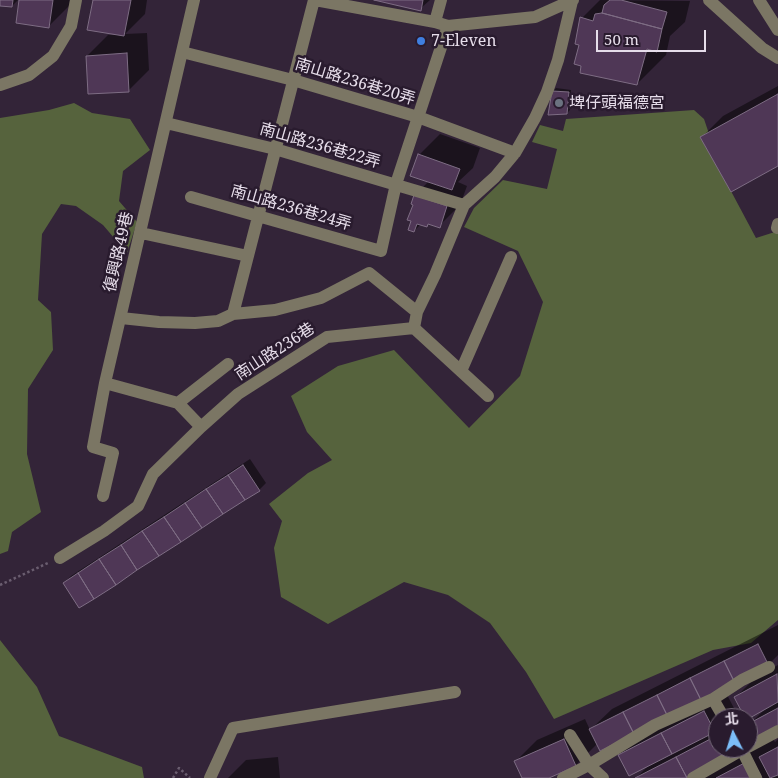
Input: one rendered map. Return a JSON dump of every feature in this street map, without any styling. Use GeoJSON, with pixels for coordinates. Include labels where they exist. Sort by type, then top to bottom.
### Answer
{"type":"FeatureCollection","features":[{"type":"Feature","properties":{"kind":"street"},"geometry":{"type":"LineString","coordinates":[[0,84],[29,75],[53,56],[71,26],[76,0]]}},
{"type":"Feature","properties":{"kind":"street","name":"復興路49巷"},"geometry":{"type":"LineString","coordinates":[[102,496],[113,453],[93,448],[105,382],[194,0]]}},
{"type":"Feature","properties":{"kind":"street"},"geometry":{"type":"LineString","coordinates":[[233,314],[314,0],[448,26],[535,17],[572,1]]}},
{"type":"Feature","properties":{"kind":"street"},"geometry":{"type":"LineString","coordinates":[[435,22],[441,0]]}},
{"type":"Feature","properties":{"kind":"street"},"geometry":{"type":"LineString","coordinates":[[709,0],[762,48],[778,58]]}},
{"type":"Feature","properties":{"kind":"street"},"geometry":{"type":"LineString","coordinates":[[759,0],[778,30]]}},
{"type":"Feature","properties":{"kind":"street"},"geometry":{"type":"LineString","coordinates":[[488,396],[414,328],[417,312],[435,275],[464,205],[495,177],[515,153],[535,118],[547,92],[558,60],[572,1]]}},
{"type":"Feature","properties":{"kind":"street"},"geometry":{"type":"LineString","coordinates":[[396,184],[448,26]]}},
{"type":"Feature","properties":{"kind":"street","name":"南山路236巷20弄"},"geometry":{"type":"LineString","coordinates":[[182,52],[293,80],[418,117],[515,153]]}},
{"type":"Feature","properties":{"kind":"street","name":"南山路236巷22弄"},"geometry":{"type":"LineString","coordinates":[[166,123],[275,149],[464,205]]}},
{"type":"Feature","properties":{"kind":"street","name":"南山路236巷24弄"},"geometry":{"type":"LineString","coordinates":[[191,197],[381,251],[396,184]]}},
{"type":"Feature","properties":{"kind":"street"},"geometry":{"type":"LineString","coordinates":[[140,232],[248,256]]}},
{"type":"Feature","properties":{"kind":"street"},"geometry":{"type":"LineString","coordinates":[[461,371],[511,257]]}},
{"type":"Feature","properties":{"kind":"street"},"geometry":{"type":"LineString","coordinates":[[121,318],[159,322],[195,323],[218,321],[233,314],[275,310],[321,298],[369,274],[417,312]]}},
{"type":"Feature","properties":{"kind":"street","name":"南山路236巷"},"geometry":{"type":"LineString","coordinates":[[60,558],[104,531],[138,506],[153,474],[201,426],[238,394],[327,337],[414,328]]}},
{"type":"Feature","properties":{"kind":"street"},"geometry":{"type":"LineString","coordinates":[[178,403],[228,364]]}},
{"type":"Feature","properties":{"kind":"street"},"geometry":{"type":"LineString","coordinates":[[105,382],[178,403],[201,426]]}},
{"type":"Feature","properties":{"kind":"street"},"geometry":{"type":"LineString","coordinates":[[563,778],[655,726],[713,699],[742,680],[769,667]]}},
{"type":"Feature","properties":{"kind":"street"},"geometry":{"type":"LineString","coordinates":[[210,778],[233,728],[456,692]]}},
{"type":"Feature","properties":{"kind":"street"},"geometry":{"type":"LineString","coordinates":[[713,699],[718,708]]}},
{"type":"Feature","properties":{"kind":"street"},"geometry":{"type":"LineString","coordinates":[[758,741],[778,731]]}},
{"type":"Feature","properties":{"kind":"street"},"geometry":{"type":"LineString","coordinates":[[570,735],[589,764],[603,778]]}},
{"type":"Feature","properties":{"kind":"street"},"geometry":{"type":"LineString","coordinates":[[693,778],[727,758]]}},
{"type":"Feature","properties":{"kind":"street"},"geometry":{"type":"LineString","coordinates":[[748,758],[756,778]]}},
{"type":"Feature","properties":{"kind":"path"},"geometry":{"type":"LineString","coordinates":[[0,586],[60,558]]}},
{"type":"Feature","properties":{"kind":"path"},"geometry":{"type":"LineString","coordinates":[[173,778],[179,768],[190,778]]}},
{"type":"Feature","properties":{"kind":"green space"},"geometry":{"type":"Polygon","coordinates":[[[74,103],[92,113],[130,119],[150,150],[123,171],[119,201],[137,222],[127,253],[103,225],[76,206],[61,204],[42,234],[38,300],[51,312],[53,350],[28,389],[27,454],[41,512],[12,532],[8,551],[0,554],[0,118],[49,110],[74,103]]]}},
{"type":"Feature","properties":{"kind":"green space"},"geometry":{"type":"Polygon","coordinates":[[[694,110],[704,119],[724,178],[756,238],[778,231],[778,620],[751,643],[713,650],[554,719],[526,672],[490,623],[448,595],[404,582],[328,624],[281,597],[274,548],[282,521],[269,504],[308,473],[332,460],[307,432],[291,396],[338,366],[394,350],[469,428],[520,376],[543,302],[518,251],[464,227],[474,208],[503,180],[547,189],[557,149],[532,142],[540,125],[563,131],[566,119],[694,110]]]}},
{"type":"Feature","properties":{"kind":"green space"},"geometry":{"type":"Polygon","coordinates":[[[0,640],[37,687],[59,736],[142,767],[144,778],[0,778],[0,640]]]}},
{"type":"Feature","properties":{"kind":"building"},"geometry":{"type":"Polygon","coordinates":[[[0,0],[13,0],[12,7],[0,6],[0,0]]]}},
{"type":"Feature","properties":{"kind":"building"},"geometry":{"type":"Polygon","coordinates":[[[19,0],[53,0],[49,28],[16,23],[19,0]]]}},
{"type":"Feature","properties":{"kind":"building"},"geometry":{"type":"Polygon","coordinates":[[[93,0],[131,0],[124,36],[87,30],[93,0]]]}},
{"type":"Feature","properties":{"kind":"building"},"geometry":{"type":"Polygon","coordinates":[[[374,0],[423,0],[421,11],[374,0]]]}},
{"type":"Feature","properties":{"kind":"building"},"geometry":{"type":"Polygon","coordinates":[[[610,0],[621,0],[667,12],[662,29],[602,13],[604,5],[610,0]]]}},
{"type":"Feature","properties":{"kind":"building"},"geometry":{"type":"Polygon","coordinates":[[[602,13],[662,29],[657,52],[647,49],[637,85],[580,73],[581,66],[574,64],[579,45],[575,44],[580,17],[593,21],[595,14],[602,13]]]}},
{"type":"Feature","properties":{"kind":"building"},"geometry":{"type":"Polygon","coordinates":[[[127,53],[129,92],[88,94],[86,56],[127,53]]]}},
{"type":"Feature","properties":{"kind":"building","name":"埤仔頭福德宮"},"geometry":{"type":"Polygon","coordinates":[[[552,91],[569,92],[567,114],[548,115],[552,91]]]}},
{"type":"Feature","properties":{"kind":"building"},"geometry":{"type":"Polygon","coordinates":[[[778,94],[778,166],[731,192],[700,137],[778,94]]]}},
{"type":"Feature","properties":{"kind":"building"},"geometry":{"type":"Polygon","coordinates":[[[418,154],[460,169],[452,190],[410,176],[418,154]]]}},
{"type":"Feature","properties":{"kind":"building"},"geometry":{"type":"Polygon","coordinates":[[[414,195],[447,206],[440,228],[428,224],[427,227],[417,224],[414,232],[408,230],[411,221],[407,220],[413,205],[411,204],[414,195]]]}},
{"type":"Feature","properties":{"kind":"building"},"geometry":{"type":"Polygon","coordinates":[[[243,465],[260,491],[245,500],[228,475],[243,465]]]}},
{"type":"Feature","properties":{"kind":"building"},"geometry":{"type":"Polygon","coordinates":[[[228,475],[245,500],[223,514],[206,489],[228,475]]]}},
{"type":"Feature","properties":{"kind":"building"},"geometry":{"type":"Polygon","coordinates":[[[206,489],[223,514],[202,528],[185,503],[206,489]]]}},
{"type":"Feature","properties":{"kind":"building"},"geometry":{"type":"Polygon","coordinates":[[[185,503],[202,528],[181,542],[164,517],[185,503]]]}},
{"type":"Feature","properties":{"kind":"building"},"geometry":{"type":"Polygon","coordinates":[[[164,517],[181,542],[159,556],[142,531],[164,517]]]}},
{"type":"Feature","properties":{"kind":"building"},"geometry":{"type":"Polygon","coordinates":[[[142,531],[159,556],[137,570],[121,545],[142,531]]]}},
{"type":"Feature","properties":{"kind":"building"},"geometry":{"type":"Polygon","coordinates":[[[121,545],[137,570],[116,585],[99,559],[121,545]]]}},
{"type":"Feature","properties":{"kind":"building"},"geometry":{"type":"Polygon","coordinates":[[[99,559],[116,585],[94,599],[78,573],[99,559]]]}},
{"type":"Feature","properties":{"kind":"building"},"geometry":{"type":"Polygon","coordinates":[[[78,573],[94,599],[79,608],[63,583],[78,573]]]}},
{"type":"Feature","properties":{"kind":"building"},"geometry":{"type":"Polygon","coordinates":[[[758,644],[769,666],[735,683],[724,661],[758,644]]]}},
{"type":"Feature","properties":{"kind":"building"},"geometry":{"type":"Polygon","coordinates":[[[724,661],[735,683],[701,700],[690,678],[724,661]]]}},
{"type":"Feature","properties":{"kind":"building"},"geometry":{"type":"Polygon","coordinates":[[[777,674],[778,702],[758,713],[758,708],[740,708],[734,697],[777,674]]]}},
{"type":"Feature","properties":{"kind":"building"},"geometry":{"type":"Polygon","coordinates":[[[690,678],[701,700],[668,717],[657,695],[690,678]]]}},
{"type":"Feature","properties":{"kind":"building"},"geometry":{"type":"Polygon","coordinates":[[[657,695],[668,717],[634,734],[623,712],[657,695]]]}},
{"type":"Feature","properties":{"kind":"building"},"geometry":{"type":"Polygon","coordinates":[[[778,708],[778,736],[759,746],[758,744],[758,719],[778,708]]]}},
{"type":"Feature","properties":{"kind":"building"},"geometry":{"type":"Polygon","coordinates":[[[704,711],[708,719],[708,736],[672,754],[661,733],[704,711]]]}},
{"type":"Feature","properties":{"kind":"building"},"geometry":{"type":"Polygon","coordinates":[[[623,712],[634,734],[600,751],[589,729],[623,712]]]}},
{"type":"Feature","properties":{"kind":"building"},"geometry":{"type":"Polygon","coordinates":[[[661,733],[672,754],[629,776],[618,755],[661,733]]]}},
{"type":"Feature","properties":{"kind":"building"},"geometry":{"type":"Polygon","coordinates":[[[564,739],[576,766],[549,778],[522,778],[514,761],[564,739]]]}},
{"type":"Feature","properties":{"kind":"building"},"geometry":{"type":"Polygon","coordinates":[[[708,740],[708,758],[726,758],[687,778],[676,757],[708,740]]]}},
{"type":"Feature","properties":{"kind":"building"},"geometry":{"type":"Polygon","coordinates":[[[778,747],[778,775],[770,778],[759,757],[778,747]]]}},
{"type":"Feature","properties":{"kind":"building"},"geometry":{"type":"Polygon","coordinates":[[[676,757],[687,778],[635,778],[676,757]]]}},
{"type":"Feature","properties":{"kind":"building"},"geometry":{"type":"Polygon","coordinates":[[[752,759],[762,778],[716,778],[752,759]]]}},
{"type":"Feature","properties":{"kind":"place","name":"7-Eleven"},"geometry":{"type":"Point","coordinates":[421,41]}},
{"type":"Feature","properties":{"kind":"place","name":"埤仔頭福德宮"},"geometry":{"type":"Point","coordinates":[559,103]}}]}
